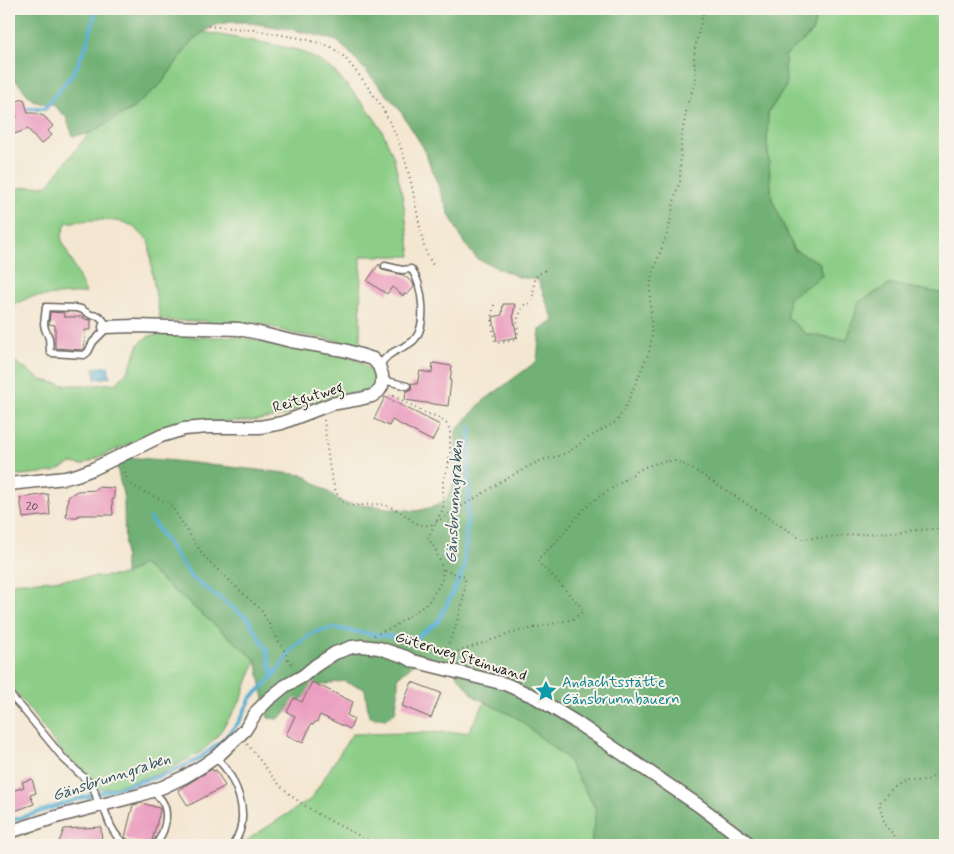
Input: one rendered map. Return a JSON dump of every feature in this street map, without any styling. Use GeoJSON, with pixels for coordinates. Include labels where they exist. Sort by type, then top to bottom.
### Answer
{"type":"FeatureCollection","features":[{"type":"Feature","properties":{"kind":"street"},"geometry":{"type":"LineString","coordinates":[[105,327],[123,325],[239,329],[291,341],[344,350],[373,359],[379,366],[382,384]]}},
{"type":"Feature","properties":{"kind":"street","name":"Reitgutweg"},"geometry":{"type":"LineString","coordinates":[[9,484],[77,475],[161,436],[184,429],[260,426],[288,421],[337,402],[369,397],[376,394],[382,384]]}},
{"type":"Feature","properties":{"kind":"street","name":"Güterweg Steinwand"},"geometry":{"type":"LineString","coordinates":[[9,832],[99,803],[150,792],[184,777],[215,758],[245,730],[257,711],[285,686],[303,676],[335,653],[352,647],[362,646],[379,648],[406,657],[412,661],[505,684],[535,697],[574,721],[698,805],[751,845]]}},
{"type":"Feature","properties":{"kind":"lane"},"geometry":{"type":"LineString","coordinates":[[379,366],[387,356],[415,339],[422,320],[421,296],[413,272],[411,270],[385,266]]}},
{"type":"Feature","properties":{"kind":"lane"},"geometry":{"type":"LineString","coordinates":[[48,307],[81,309],[87,313],[99,316],[103,320],[105,327],[102,334],[93,342],[88,352],[84,355],[53,353],[50,351],[45,329],[45,309],[48,307]]}},
{"type":"Feature","properties":{"kind":"lane"},"geometry":{"type":"LineString","coordinates":[[382,384],[407,386]]}},
{"type":"Feature","properties":{"kind":"lane"},"geometry":{"type":"LineString","coordinates":[[9,694],[64,759],[93,786],[111,827],[121,842],[127,845]]}},
{"type":"Feature","properties":{"kind":"lane"},"geometry":{"type":"LineString","coordinates":[[215,758],[226,768],[241,800],[240,831],[233,845]]}},
{"type":"Feature","properties":{"kind":"lane"},"geometry":{"type":"LineString","coordinates":[[150,792],[161,799],[166,808],[164,829],[156,845]]}},
{"type":"Feature","properties":{"kind":"path"},"geometry":{"type":"LineString","coordinates":[[9,12],[12,9]]}},
{"type":"Feature","properties":{"kind":"path"},"geometry":{"type":"LineString","coordinates":[[322,407],[330,471],[333,484],[341,501],[348,504],[374,503],[386,505],[424,526],[436,523],[499,483],[537,462],[569,452],[617,420],[625,408],[649,352],[652,338],[650,280],[669,228],[680,181],[681,140],[688,102],[695,84],[694,48],[704,9]]}},
{"type":"Feature","properties":{"kind":"path"},"geometry":{"type":"LineString","coordinates":[[208,26],[254,30],[305,39],[329,46],[345,58],[377,99],[394,130],[409,172],[424,246],[432,265]]}},
{"type":"Feature","properties":{"kind":"path"},"geometry":{"type":"LineString","coordinates":[[494,306],[492,327],[495,341],[500,343],[516,340],[518,335],[517,321],[524,305],[533,299],[534,280],[538,274],[548,269]]}},
{"type":"Feature","properties":{"kind":"path"},"geometry":{"type":"LineString","coordinates":[[377,634],[393,627],[428,604],[443,577],[436,551],[428,537],[443,509],[444,481],[450,453],[450,431],[447,424],[438,417],[425,413],[402,401],[382,384]]}},
{"type":"Feature","properties":{"kind":"path"},"geometry":{"type":"LineString","coordinates":[[118,456],[123,464],[127,481],[134,488],[170,504],[205,558],[261,610],[288,659]]}},
{"type":"Feature","properties":{"kind":"path"},"geometry":{"type":"LineString","coordinates":[[440,656],[512,633],[573,619],[581,614],[583,612],[582,608],[551,574],[542,567],[538,560],[583,510],[596,499],[644,467],[657,462],[677,461],[696,471],[801,539],[945,528]]}},
{"type":"Feature","properties":{"kind":"path"},"geometry":{"type":"LineString","coordinates":[[442,570],[465,577],[466,588],[446,654]]}},
{"type":"Feature","properties":{"kind":"path"},"geometry":{"type":"LineString","coordinates":[[239,736],[274,778],[294,797],[325,818],[378,845]]}},
{"type":"Feature","properties":{"kind":"path"},"geometry":{"type":"LineString","coordinates":[[901,845],[885,825],[879,803],[893,789],[906,781],[925,781],[945,773]]}},
{"type":"Feature","properties":{"kind":"green space"},"geometry":{"type":"Polygon","coordinates":[[[9,9],[816,9],[817,14],[812,33],[785,56],[786,86],[768,113],[767,141],[772,199],[794,250],[819,262],[822,276],[789,298],[787,317],[806,334],[847,340],[859,302],[891,284],[945,294],[945,845],[591,845],[596,809],[567,759],[517,718],[475,697],[452,669],[418,660],[398,677],[395,713],[385,719],[369,717],[365,689],[343,681],[317,686],[278,719],[268,718],[256,660],[143,564],[125,575],[124,499],[116,463],[126,457],[304,475],[344,503],[417,511],[436,506],[447,498],[454,482],[456,431],[482,402],[537,361],[540,330],[554,321],[538,280],[519,277],[477,259],[464,243],[450,216],[423,147],[397,106],[337,41],[290,29],[244,22],[216,25],[192,41],[161,84],[133,108],[88,134],[73,136],[66,117],[53,105],[32,100],[9,75],[9,9]]]}},
{"type":"Feature","properties":{"kind":"green space"},"geometry":{"type":"Polygon","coordinates":[[[816,9],[945,9],[945,294],[890,284],[859,302],[847,340],[806,334],[787,317],[788,298],[818,262],[794,250],[772,199],[767,141],[768,113],[786,86],[785,56],[812,33],[817,14],[816,9]]]}},
{"type":"Feature","properties":{"kind":"green space"},"geometry":{"type":"Polygon","coordinates":[[[203,32],[298,50],[318,60],[334,71],[368,109],[382,130],[394,158],[403,199],[411,256],[361,256],[360,346],[330,339],[294,334],[261,324],[160,319],[149,241],[132,226],[109,220],[66,223],[61,238],[86,293],[30,297],[9,308],[9,189],[48,185],[88,134],[133,108],[161,84],[192,41],[203,32]]]}},
{"type":"Feature","properties":{"kind":"green space"},"geometry":{"type":"Polygon","coordinates":[[[161,334],[198,337],[240,337],[287,348],[331,352],[364,364],[373,375],[373,383],[365,391],[325,399],[279,417],[253,421],[178,424],[82,465],[72,463],[54,472],[9,476],[9,358],[42,380],[64,385],[117,383],[129,369],[139,344],[149,336],[161,334]]]}},
{"type":"Feature","properties":{"kind":"green space"},"geometry":{"type":"Polygon","coordinates":[[[142,564],[256,660],[240,702],[216,738],[201,752],[164,772],[110,788],[99,789],[61,751],[19,696],[9,687],[9,583],[125,575],[142,564]]]}},
{"type":"Feature","properties":{"kind":"green space"},"geometry":{"type":"Polygon","coordinates":[[[485,702],[517,718],[567,759],[596,809],[591,845],[242,845],[311,799],[352,734],[468,732],[485,702]]]}},
{"type":"Feature","properties":{"kind":"water"},"geometry":{"type":"Polygon","coordinates":[[[108,366],[110,377],[95,379],[94,368],[108,366]]]}},
{"type":"Feature","properties":{"kind":"building"},"geometry":{"type":"Polygon","coordinates":[[[24,99],[28,113],[44,116],[53,126],[48,131],[52,135],[41,144],[28,129],[9,136],[9,121],[17,118],[13,102],[24,99]]]}},
{"type":"Feature","properties":{"kind":"building"},"geometry":{"type":"Polygon","coordinates":[[[379,264],[382,270],[403,275],[413,283],[414,287],[407,295],[404,294],[403,296],[392,287],[387,294],[367,281],[379,264]]]}},
{"type":"Feature","properties":{"kind":"building"},"geometry":{"type":"Polygon","coordinates":[[[503,304],[515,304],[513,315],[517,337],[497,341],[493,317],[502,315],[503,304]]]}},
{"type":"Feature","properties":{"kind":"building"},"geometry":{"type":"Polygon","coordinates":[[[50,312],[64,313],[64,317],[84,317],[84,319],[91,320],[91,330],[85,330],[84,349],[55,348],[55,325],[49,324],[50,312]]]}},
{"type":"Feature","properties":{"kind":"building"},"geometry":{"type":"Polygon","coordinates":[[[433,363],[452,366],[448,406],[405,400],[406,391],[412,388],[411,383],[417,384],[420,371],[432,373],[433,363]]]}},
{"type":"Feature","properties":{"kind":"building"},"geometry":{"type":"Polygon","coordinates":[[[385,397],[440,425],[432,441],[392,420],[389,426],[374,419],[385,397]]]}},
{"type":"Feature","properties":{"kind":"building"},"geometry":{"type":"Polygon","coordinates":[[[97,487],[114,488],[114,499],[112,500],[113,515],[66,517],[68,497],[77,491],[97,490],[97,487]]]}},
{"type":"Feature","properties":{"kind":"building"},"geometry":{"type":"Polygon","coordinates":[[[48,494],[50,515],[23,518],[20,498],[48,494]]]}},
{"type":"Feature","properties":{"kind":"building"},"geometry":{"type":"Polygon","coordinates":[[[312,682],[353,702],[347,715],[354,719],[350,729],[320,715],[317,722],[313,725],[311,724],[303,743],[286,735],[295,716],[287,712],[294,698],[302,702],[312,682]]]}},
{"type":"Feature","properties":{"kind":"building"},"geometry":{"type":"Polygon","coordinates":[[[412,682],[441,693],[431,718],[402,706],[412,682]]]}},
{"type":"Feature","properties":{"kind":"building"},"geometry":{"type":"Polygon","coordinates":[[[212,769],[213,771],[216,770],[225,786],[188,806],[178,790],[212,769]]]}},
{"type":"Feature","properties":{"kind":"building"},"geometry":{"type":"Polygon","coordinates":[[[32,779],[36,793],[30,795],[34,804],[12,812],[9,803],[9,792],[24,787],[22,782],[32,779]]]}},
{"type":"Feature","properties":{"kind":"building"},"geometry":{"type":"Polygon","coordinates":[[[142,803],[159,808],[160,811],[151,845],[129,840],[125,837],[133,805],[142,803]]]}},
{"type":"Feature","properties":{"kind":"building"},"geometry":{"type":"Polygon","coordinates":[[[101,827],[102,845],[58,845],[64,829],[101,827]]]}},
{"type":"Feature","properties":{"kind":"waterway"},"geometry":{"type":"LineString","coordinates":[[9,113],[28,108],[45,108],[74,72],[86,46],[97,9]]}},
{"type":"Feature","properties":{"kind":"waterway","name":"Gänsbrunngraben"},"geometry":{"type":"LineString","coordinates":[[9,821],[81,798],[167,774],[197,760],[222,741],[239,722],[251,698],[273,677],[292,649],[314,632],[334,628],[414,639],[438,622],[464,569],[469,489],[470,427]]}},
{"type":"Feature","properties":{"kind":"waterway","name":"Gänsbrunngraben"},"geometry":{"type":"LineString","coordinates":[[150,518],[192,578],[248,619],[267,650],[273,677]]}},
{"type":"Feature","properties":{"kind":"place","name":"Andachtsstätte Gänsbrunnbauern"},"geometry":{"type":"Point","coordinates":[546,691]}}]}
